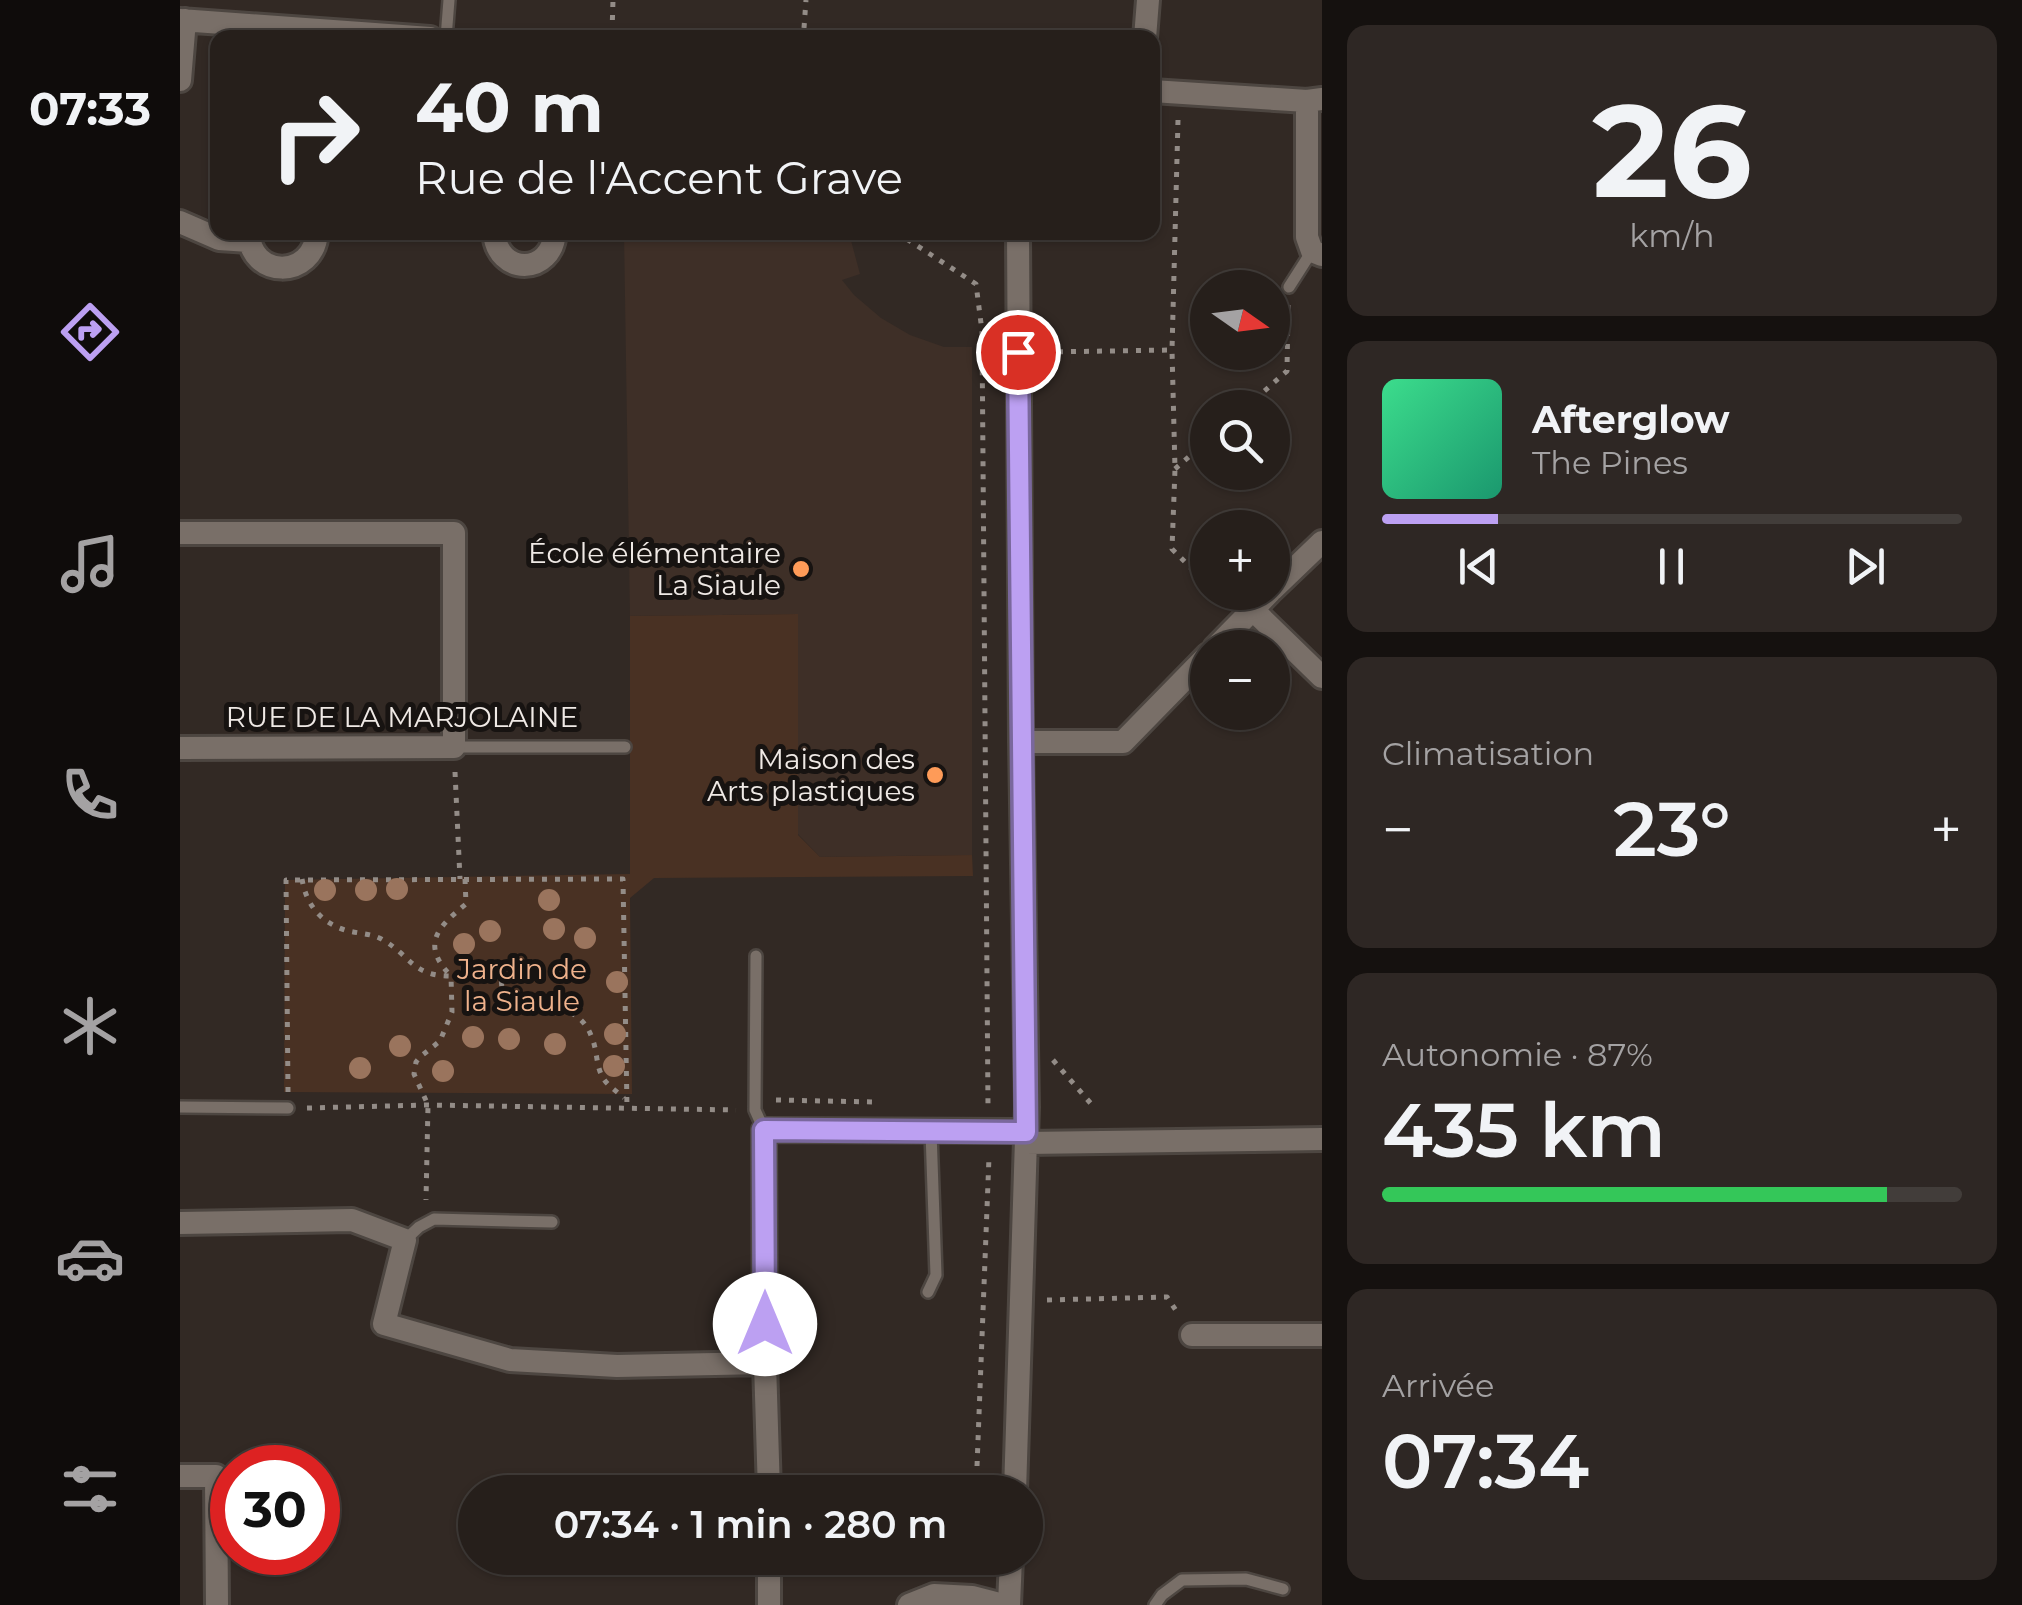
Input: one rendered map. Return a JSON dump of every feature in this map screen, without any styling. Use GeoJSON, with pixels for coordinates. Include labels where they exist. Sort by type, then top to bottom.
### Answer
{"type":"FeatureCollection","features":[{"type":"Feature","properties":{"kind":"street"},"geometry":{"type":"LineString","coordinates":[[1145,30],[1148,0]]}},
{"type":"Feature","properties":{"kind":"street"},"geometry":{"type":"LineString","coordinates":[[180,80],[183,20],[320,30]]}},
{"type":"Feature","properties":{"kind":"street"},"geometry":{"type":"LineString","coordinates":[[1160,92],[1314,100],[1308,238],[1317,253]]}},
{"type":"Feature","properties":{"kind":"street"},"geometry":{"type":"LineString","coordinates":[[180,222],[210,235]]}},
{"type":"Feature","properties":{"kind":"street"},"geometry":{"type":"LineString","coordinates":[[250,240],[254,254],[277,268],[303,262],[317,240]]}},
{"type":"Feature","properties":{"kind":"street"},"geometry":{"type":"LineString","coordinates":[[495,240],[500,254],[518,265],[530,265],[548,254],[553,240]]}},
{"type":"Feature","properties":{"kind":"street"},"geometry":{"type":"LineString","coordinates":[[1016,1475],[1026,1137],[1018,240]]}},
{"type":"Feature","properties":{"kind":"street"},"geometry":{"type":"LineString","coordinates":[[180,533],[454,533],[454,747]]}},
{"type":"Feature","properties":{"kind":"street"},"geometry":{"type":"LineString","coordinates":[[1290,573],[1322,542]]}},
{"type":"Feature","properties":{"kind":"street"},"geometry":{"type":"LineString","coordinates":[[1232,630],[1251,610]]}},
{"type":"Feature","properties":{"kind":"street"},"geometry":{"type":"LineString","coordinates":[[1253,610],[1322,676]]}},
{"type":"Feature","properties":{"kind":"street"},"geometry":{"type":"LineString","coordinates":[[1021,742],[1122,742],[1190,674]]}},
{"type":"Feature","properties":{"kind":"street","name":"RUE DE LA MARJOLAINE"},"geometry":{"type":"LineString","coordinates":[[180,748],[454,747]]}},
{"type":"Feature","properties":{"kind":"street"},"geometry":{"type":"LineString","coordinates":[[768,1475],[764,1130],[1322,1139]]}},
{"type":"Feature","properties":{"kind":"street"},"geometry":{"type":"LineString","coordinates":[[180,1224],[352,1220],[405,1240],[384,1324],[510,1360],[617,1366],[765,1363]]}},
{"type":"Feature","properties":{"kind":"street"},"geometry":{"type":"LineString","coordinates":[[1192,1335],[1322,1335]]}},
{"type":"Feature","properties":{"kind":"street"},"geometry":{"type":"LineString","coordinates":[[180,1476],[216,1476],[217,1605]]}},
{"type":"Feature","properties":{"kind":"street"},"geometry":{"type":"LineString","coordinates":[[769,1575],[769,1605]]}},
{"type":"Feature","properties":{"kind":"street"},"geometry":{"type":"LineString","coordinates":[[910,1605],[934,1595],[972,1597],[1006,1605],[1009,1575]]}},
{"type":"Feature","properties":{"kind":"lane"},"geometry":{"type":"LineString","coordinates":[[447,30],[449,0]]}},
{"type":"Feature","properties":{"kind":"lane"},"geometry":{"type":"LineString","coordinates":[[1290,285],[1317,253]]}},
{"type":"Feature","properties":{"kind":"lane","name":"RUE DE LA MARJOLAINE"},"geometry":{"type":"LineString","coordinates":[[454,747],[625,746]]}},
{"type":"Feature","properties":{"kind":"lane"},"geometry":{"type":"LineString","coordinates":[[756,956],[756,1110],[764,1130]]}},
{"type":"Feature","properties":{"kind":"lane"},"geometry":{"type":"LineString","coordinates":[[180,1106],[288,1108]]}},
{"type":"Feature","properties":{"kind":"lane"},"geometry":{"type":"LineString","coordinates":[[928,1292],[936,1275],[931,1132]]}},
{"type":"Feature","properties":{"kind":"lane"},"geometry":{"type":"LineString","coordinates":[[405,1240],[434,1219],[552,1222]]}},
{"type":"Feature","properties":{"kind":"lane"},"geometry":{"type":"LineString","coordinates":[[1155,1605],[1182,1580],[1246,1579],[1283,1589]]}},
{"type":"Feature","properties":{"kind":"path"},"geometry":{"type":"LineString","coordinates":[[612,30],[613,0]]}},
{"type":"Feature","properties":{"kind":"path"},"geometry":{"type":"LineString","coordinates":[[804,28],[806,0]]}},
{"type":"Feature","properties":{"kind":"path"},"geometry":{"type":"LineString","coordinates":[[1178,120],[1172,549],[1190,568]]}},
{"type":"Feature","properties":{"kind":"path"},"geometry":{"type":"LineString","coordinates":[[908,240],[976,284],[982,331],[990,1131],[977,1475]]}},
{"type":"Feature","properties":{"kind":"path"},"geometry":{"type":"LineString","coordinates":[[1040,352],[1172,350]]}},
{"type":"Feature","properties":{"kind":"path"},"geometry":{"type":"LineString","coordinates":[[1265,390],[1287,370]]}},
{"type":"Feature","properties":{"kind":"path"},"geometry":{"type":"LineString","coordinates":[[1175,469],[1190,456]]}},
{"type":"Feature","properties":{"kind":"path"},"geometry":{"type":"LineString","coordinates":[[426,1205],[428,1105],[414,1074],[416,1062],[440,1041],[452,1012],[451,976],[435,952],[434,939],[437,931],[466,904],[454,747]]}},
{"type":"Feature","properties":{"kind":"path"},"geometry":{"type":"LineString","coordinates":[[302,879],[305,896],[315,913],[345,930],[381,938],[410,964],[438,976],[501,976],[503,1003],[562,1008],[576,1014],[592,1038],[600,1074],[626,1104]]}},
{"type":"Feature","properties":{"kind":"path"},"geometry":{"type":"LineString","coordinates":[[626,1104],[623,880],[286,880],[288,1108],[626,1104],[736,1110]]}},
{"type":"Feature","properties":{"kind":"path"},"geometry":{"type":"LineString","coordinates":[[1048,1054],[1093,1106]]}},
{"type":"Feature","properties":{"kind":"path"},"geometry":{"type":"LineString","coordinates":[[1047,1300],[1168,1297],[1192,1335]]}},
{"type":"Feature","properties":{"kind":"shaded area","name":"École élémentaire La Siaule"},"geometry":{"type":"Polygon","coordinates":[[[624,240],[851,240],[860,274],[842,280],[854,295],[881,318],[910,335],[944,347],[972,347],[972,855],[820,857],[798,834],[798,614],[630,616],[624,240]]]}},
{"type":"Feature","properties":{"kind":"green space","name":"Jardin de la Siaule"},"geometry":{"type":"Polygon","coordinates":[[[798,614],[798,835],[820,857],[972,855],[973,876],[654,878],[630,898],[632,1094],[284,1092],[285,880],[630,874],[630,616],[798,614]]]}},
{"type":"Feature","properties":{"kind":"place","name":"École élémentaire La Siaule"},"geometry":{"type":"Point","coordinates":[801,569]}},
{"type":"Feature","properties":{"kind":"place","name":"Maison des Arts plastiques"},"geometry":{"type":"Point","coordinates":[935,775]}},
{"type":"Feature","properties":{"kind":"route"},"geometry":{"type":"LineString","coordinates":[[765,1324],[764,1130],[1026,1132],[1018,352]]}}]}
